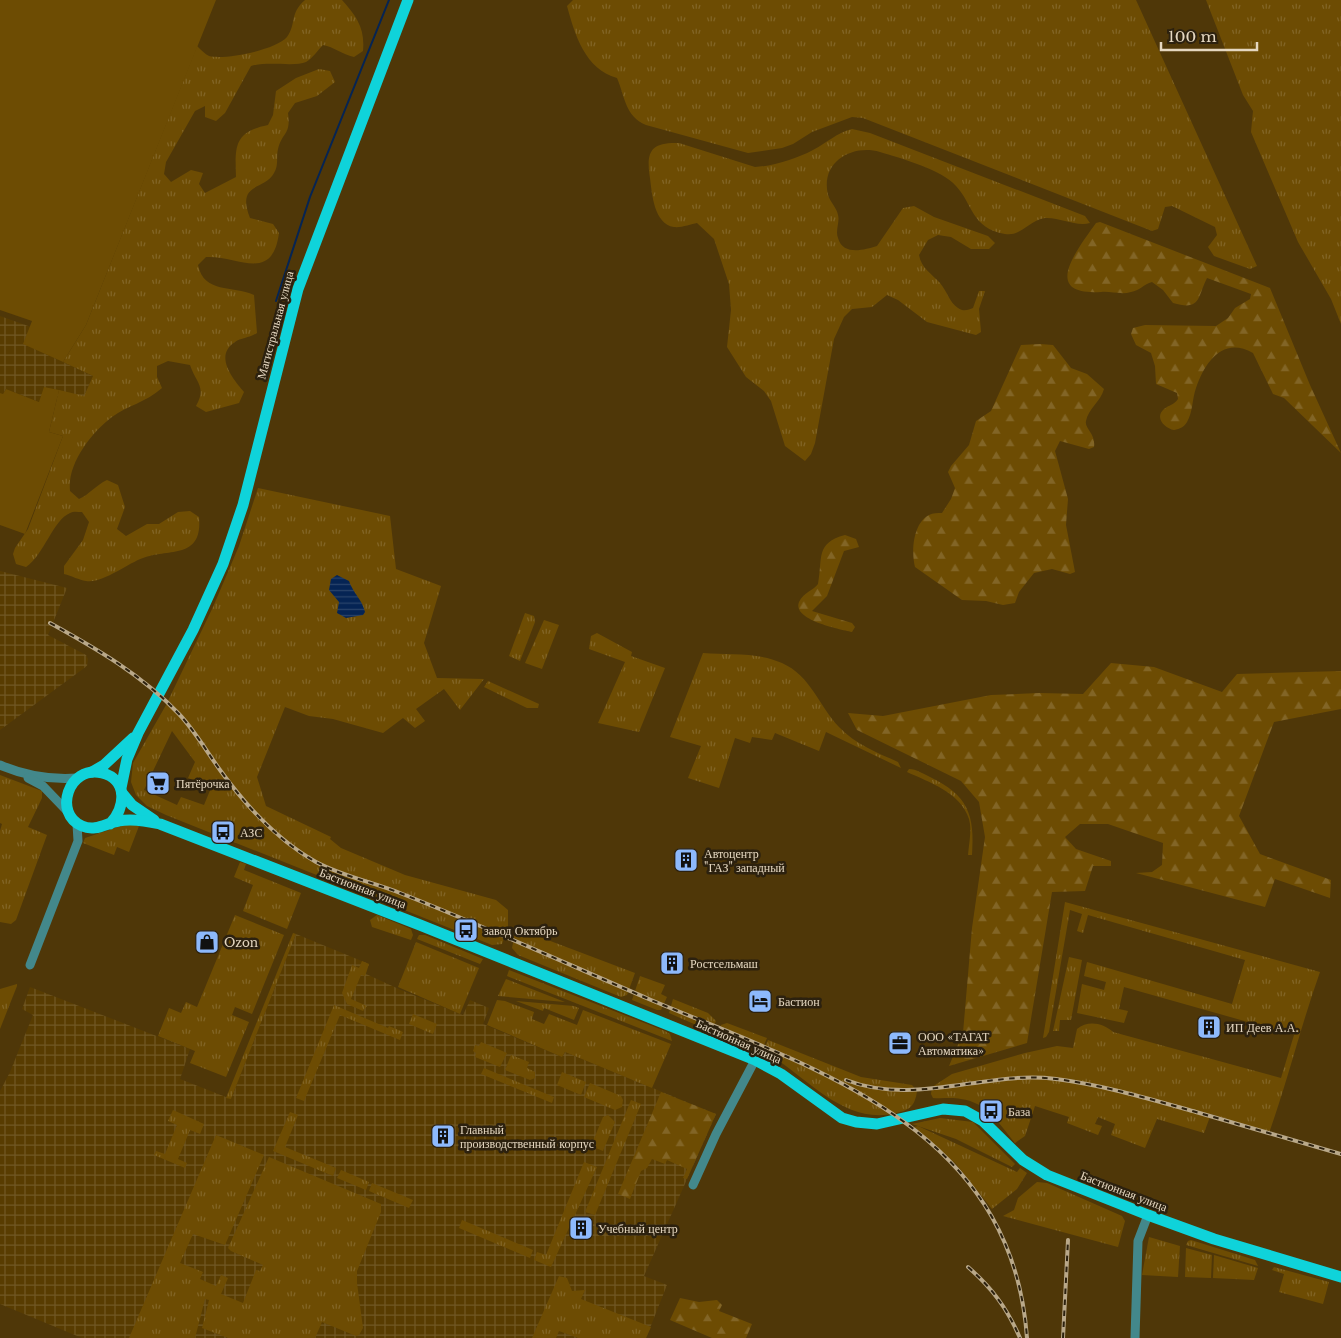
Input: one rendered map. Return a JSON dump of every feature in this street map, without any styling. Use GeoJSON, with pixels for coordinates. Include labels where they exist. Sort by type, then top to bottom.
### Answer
{"type":"FeatureCollection","features":[{"type":"Feature","properties":{"kind":"main road","name":"Магистральная улица"},"geometry":{"type":"LineString","coordinates":[[138,733],[178,659],[223,564],[243,505],[292,307],[322,223],[408,0]]}},
{"type":"Feature","properties":{"kind":"main road"},"geometry":{"type":"LineString","coordinates":[[138,733],[127,759],[121,790],[120,810],[110,824],[93,828],[78,824],[69,813],[68,790],[77,778],[104,765],[138,733]]}},
{"type":"Feature","properties":{"kind":"main road"},"geometry":{"type":"LineString","coordinates":[[91,772],[107,774],[113,778],[121,790],[145,815],[160,824]]}},
{"type":"Feature","properties":{"kind":"main road","name":"Бастионная улица"},"geometry":{"type":"LineString","coordinates":[[110,824],[130,820],[160,824],[435,931],[754,1060],[780,1074],[842,1118],[856,1122],[877,1124],[943,1109],[970,1114],[983,1121],[1023,1160],[1040,1171],[1148,1215],[1247,1250],[1341,1277]]}},
{"type":"Feature","properties":{"kind":"street"},"geometry":{"type":"LineString","coordinates":[[0,765],[24,775],[43,786],[69,813]]}},
{"type":"Feature","properties":{"kind":"street"},"geometry":{"type":"LineString","coordinates":[[24,775],[50,779],[77,778]]}},
{"type":"Feature","properties":{"kind":"street"},"geometry":{"type":"LineString","coordinates":[[30,965],[78,840],[78,824]]}},
{"type":"Feature","properties":{"kind":"street"},"geometry":{"type":"LineString","coordinates":[[78,840],[93,828]]}},
{"type":"Feature","properties":{"kind":"street"},"geometry":{"type":"LineString","coordinates":[[693,1185],[716,1134],[754,1060]]}},
{"type":"Feature","properties":{"kind":"street"},"geometry":{"type":"LineString","coordinates":[[1135,1338],[1138,1241],[1148,1215]]}},
{"type":"Feature","properties":{"kind":"shaded area"},"geometry":{"type":"Polygon","coordinates":[[[0,316],[31,327],[24,344],[93,376],[84,396],[39,402],[6,389],[3,394],[0,393],[0,316]]]}},
{"type":"Feature","properties":{"kind":"shaded area"},"geometry":{"type":"Polygon","coordinates":[[[0,571],[67,588],[48,635],[86,655],[88,659],[87,666],[0,730],[0,571]]]}},
{"type":"Feature","properties":{"kind":"shaded area"},"geometry":{"type":"Polygon","coordinates":[[[296,934],[369,964],[366,974],[401,990],[463,1015],[470,1000],[489,1008],[483,1024],[562,1057],[565,1052],[716,1114],[644,1276],[667,1285],[646,1338],[82,1338],[0,1304],[0,1091],[10,1072],[33,1015],[22,1009],[30,987],[190,1049],[180,1079],[231,1099],[296,934]]]}},
{"type":"Feature","properties":{"kind":"green space"},"geometry":{"type":"Polygon","coordinates":[[[0,0],[216,0],[86,325],[63,362],[23,344],[32,321],[0,310],[0,0]]]}},
{"type":"Feature","properties":{"kind":"green space"},"geometry":{"type":"Polygon","coordinates":[[[305,0],[342,0],[359,23],[363,36],[363,51],[354,57],[323,45],[306,62],[251,66],[225,113],[216,121],[205,117],[205,106],[195,111],[166,162],[164,174],[171,182],[191,170],[203,173],[199,184],[205,193],[236,177],[236,157],[239,142],[249,132],[268,125],[273,115],[276,91],[296,78],[319,69],[330,71],[335,82],[317,96],[295,103],[288,113],[288,125],[278,149],[276,170],[270,179],[253,189],[246,198],[250,218],[273,224],[279,233],[275,249],[269,258],[261,262],[252,263],[218,257],[206,257],[198,265],[206,281],[213,285],[254,295],[257,333],[235,342],[226,354],[226,361],[231,375],[244,392],[239,403],[206,412],[196,406],[201,389],[190,365],[168,361],[157,366],[157,377],[162,388],[118,413],[104,424],[82,450],[72,470],[70,491],[79,499],[107,480],[118,485],[125,507],[117,529],[126,536],[147,524],[159,524],[178,512],[190,511],[199,517],[199,531],[195,540],[190,546],[182,550],[143,558],[100,579],[92,581],[83,580],[64,574],[64,566],[83,540],[89,522],[82,512],[73,512],[58,523],[32,562],[26,567],[16,564],[13,554],[15,548],[28,529],[63,436],[49,432],[59,390],[84,396],[93,376],[63,362],[86,325],[197,46],[209,56],[226,57],[250,53],[272,46],[287,37],[295,14],[305,0]]]}},
{"type":"Feature","properties":{"kind":"green space"},"geometry":{"type":"Polygon","coordinates":[[[573,0],[1136,0],[1257,266],[1250,269],[1214,256],[1208,247],[1217,235],[1215,227],[1172,206],[1165,207],[1158,229],[1152,231],[863,118],[852,117],[812,132],[793,144],[782,148],[748,153],[646,125],[634,117],[630,111],[617,78],[606,74],[597,67],[583,50],[567,6],[573,0]]]}},
{"type":"Feature","properties":{"kind":"green space"},"geometry":{"type":"Polygon","coordinates":[[[1206,0],[1341,0],[1341,324],[1331,299],[1298,242],[1251,132],[1253,111],[1243,95],[1206,0]]]}},
{"type":"Feature","properties":{"kind":"green space"},"geometry":{"type":"Polygon","coordinates":[[[852,129],[870,133],[1085,216],[1090,223],[1079,224],[1045,218],[1039,219],[1016,233],[1005,234],[994,231],[979,221],[956,186],[950,180],[932,170],[869,150],[849,153],[840,158],[829,173],[827,183],[828,195],[838,215],[837,235],[844,247],[855,250],[877,246],[903,208],[914,206],[934,217],[988,236],[995,243],[989,249],[971,249],[951,237],[938,235],[928,240],[919,255],[924,267],[940,283],[952,303],[960,309],[973,308],[979,291],[985,291],[979,309],[981,332],[976,335],[927,322],[898,300],[887,295],[872,307],[852,309],[844,317],[834,339],[815,443],[811,454],[805,461],[785,446],[771,401],[764,391],[746,377],[727,347],[731,310],[729,284],[714,239],[697,223],[674,227],[667,225],[662,220],[653,200],[649,161],[652,150],[656,147],[662,144],[679,143],[755,167],[770,165],[785,162],[806,153],[841,133],[852,129]]]}},
{"type":"Feature","properties":{"kind":"green space"},"geometry":{"type":"Polygon","coordinates":[[[1100,222],[1270,288],[1310,385],[1341,453],[1284,398],[1273,394],[1253,353],[1242,349],[1224,350],[1217,354],[1204,369],[1185,425],[1174,430],[1164,425],[1160,419],[1161,412],[1178,399],[1177,393],[1156,384],[1155,366],[1151,353],[1136,345],[1131,334],[1133,328],[1145,325],[1216,326],[1228,318],[1235,308],[1250,299],[1251,294],[1207,278],[1197,301],[1189,305],[1173,303],[1163,290],[1152,282],[1134,291],[1124,293],[1082,291],[1072,287],[1068,279],[1068,269],[1080,246],[1096,223],[1100,222]]]}},
{"type":"Feature","properties":{"kind":"green space"},"geometry":{"type":"Polygon","coordinates":[[[1021,345],[1053,345],[1071,368],[1087,374],[1104,389],[1086,421],[1093,438],[1094,447],[1089,449],[1060,441],[1055,451],[1068,499],[1066,525],[1075,572],[1070,574],[1052,569],[1034,573],[1019,592],[1015,603],[1003,605],[986,601],[962,600],[915,567],[913,546],[916,531],[929,515],[942,513],[951,499],[955,488],[948,472],[969,445],[976,421],[991,411],[1021,345]]]}},
{"type":"Feature","properties":{"kind":"green space"},"geometry":{"type":"Polygon","coordinates":[[[44,387],[59,390],[49,432],[63,436],[25,534],[0,525],[0,393],[3,394],[6,389],[39,402],[44,387]]]}},
{"type":"Feature","properties":{"kind":"green space"},"geometry":{"type":"Polygon","coordinates":[[[258,488],[390,516],[396,569],[441,586],[424,643],[437,678],[484,679],[460,710],[444,689],[416,709],[425,721],[415,728],[403,718],[383,733],[333,719],[309,716],[285,707],[257,777],[266,806],[331,837],[330,839],[341,848],[405,875],[496,900],[508,910],[508,926],[502,944],[492,945],[166,815],[147,806],[136,795],[131,782],[133,763],[166,705],[213,607],[239,546],[258,488]],[[172,731],[144,790],[177,805],[181,797],[204,805],[211,788],[188,778],[195,762],[172,731]]]}},
{"type":"Feature","properties":{"kind":"green space"},"geometry":{"type":"Polygon","coordinates":[[[845,535],[856,539],[859,547],[844,551],[827,596],[812,611],[852,623],[855,627],[852,632],[809,619],[802,614],[799,608],[801,599],[818,584],[822,553],[825,547],[835,538],[845,535]]]}},
{"type":"Feature","properties":{"kind":"green space"},"geometry":{"type":"Polygon","coordinates":[[[525,613],[534,616],[535,622],[520,661],[509,656],[525,613]]]}},
{"type":"Feature","properties":{"kind":"green space"},"geometry":{"type":"Polygon","coordinates":[[[544,620],[559,625],[542,669],[525,663],[544,620]]]}},
{"type":"Feature","properties":{"kind":"green space"},"geometry":{"type":"Polygon","coordinates":[[[597,633],[632,652],[631,656],[665,668],[639,732],[598,723],[625,662],[589,649],[591,636],[597,633]]]}},
{"type":"Feature","properties":{"kind":"green space"},"geometry":{"type":"Polygon","coordinates":[[[703,653],[763,657],[782,663],[808,683],[832,719],[845,733],[867,748],[898,762],[901,768],[826,732],[819,751],[775,733],[772,740],[752,737],[750,743],[735,738],[719,788],[688,778],[701,746],[670,737],[703,653]]]}},
{"type":"Feature","properties":{"kind":"green space"},"geometry":{"type":"Polygon","coordinates":[[[1111,663],[1154,667],[1222,692],[1237,674],[1341,671],[1341,709],[1274,722],[1239,816],[1260,854],[1331,880],[1330,898],[1275,879],[1265,907],[1136,873],[1152,872],[1162,865],[1163,843],[1108,824],[1080,824],[1065,837],[1076,849],[1111,861],[1111,866],[1093,866],[1085,891],[1052,892],[1027,1043],[949,1066],[963,1033],[972,928],[985,837],[979,802],[961,781],[857,730],[848,713],[883,716],[991,695],[1083,694],[1111,663]]]}},
{"type":"Feature","properties":{"kind":"green space"},"geometry":{"type":"Polygon","coordinates":[[[488,681],[539,704],[538,708],[527,708],[484,687],[488,681]]]}},
{"type":"Feature","properties":{"kind":"green space"},"geometry":{"type":"Polygon","coordinates":[[[909,769],[920,772],[943,784],[961,799],[970,817],[973,841],[972,855],[968,855],[970,828],[965,810],[952,795],[934,784],[907,772],[909,769]]]}},
{"type":"Feature","properties":{"kind":"green space"},"geometry":{"type":"Polygon","coordinates":[[[0,775],[42,791],[42,798],[28,827],[47,835],[16,920],[11,924],[0,922],[0,831],[2,824],[0,823],[0,775]]]}},
{"type":"Feature","properties":{"kind":"green space"},"geometry":{"type":"Polygon","coordinates":[[[130,823],[139,826],[129,852],[117,847],[114,855],[83,843],[85,838],[130,823]]]}},
{"type":"Feature","properties":{"kind":"green space"},"geometry":{"type":"Polygon","coordinates":[[[240,862],[246,864],[244,870],[301,893],[287,929],[243,911],[253,885],[234,877],[240,862]]]}},
{"type":"Feature","properties":{"kind":"green space"},"geometry":{"type":"Polygon","coordinates":[[[1065,902],[1320,972],[1269,1133],[1211,1114],[1204,1133],[1157,1119],[1145,1148],[1111,1135],[1115,1124],[1098,1117],[1095,1124],[1102,1126],[1098,1135],[1067,1123],[1069,1117],[1035,1106],[1025,1136],[1015,1143],[986,1109],[970,1101],[958,1098],[933,1098],[931,1094],[932,1087],[952,1074],[1057,1046],[1073,1048],[1077,1029],[1086,1024],[1105,1026],[1113,1032],[1281,1078],[1294,1035],[1124,987],[1119,1009],[1128,1011],[1124,1023],[1077,1013],[1082,984],[1104,990],[1106,982],[1084,976],[1087,962],[1232,1004],[1245,960],[1088,915],[1083,933],[1077,931],[1082,914],[1070,910],[1049,1032],[1043,1038],[1065,902]]]}},
{"type":"Feature","properties":{"kind":"green space"},"geometry":{"type":"Polygon","coordinates":[[[235,915],[284,935],[252,1014],[235,1007],[232,1015],[249,1022],[226,1077],[190,1063],[195,1051],[158,1036],[169,1008],[181,1013],[186,1002],[197,1007],[235,915]]]}},
{"type":"Feature","properties":{"kind":"green space"},"geometry":{"type":"Polygon","coordinates":[[[377,915],[411,929],[413,935],[411,940],[372,927],[370,920],[377,915]]]}},
{"type":"Feature","properties":{"kind":"green space"},"geometry":{"type":"Polygon","coordinates":[[[516,928],[635,973],[627,995],[621,997],[518,955],[512,948],[516,928]]]}},
{"type":"Feature","properties":{"kind":"green space"},"geometry":{"type":"Polygon","coordinates":[[[293,933],[296,934],[231,1099],[226,1098],[293,933]]]}},
{"type":"Feature","properties":{"kind":"green space"},"geometry":{"type":"Polygon","coordinates":[[[419,935],[425,935],[483,959],[480,964],[417,939],[419,935]]]}},
{"type":"Feature","properties":{"kind":"green space"},"geometry":{"type":"Polygon","coordinates":[[[416,942],[479,968],[460,1014],[398,987],[416,942]]]}},
{"type":"Feature","properties":{"kind":"green space"},"geometry":{"type":"Polygon","coordinates":[[[1069,957],[1082,960],[1071,1020],[1060,1020],[1059,1031],[1053,1031],[1069,957]]]}},
{"type":"Feature","properties":{"kind":"green space"},"geometry":{"type":"Polygon","coordinates":[[[362,961],[369,964],[365,976],[361,975],[351,999],[367,1006],[363,1011],[347,1004],[342,993],[352,965],[359,968],[362,961]]]}},
{"type":"Feature","properties":{"kind":"green space"},"geometry":{"type":"Polygon","coordinates":[[[509,970],[665,1031],[670,1034],[672,1041],[507,976],[509,970]]]}},
{"type":"Feature","properties":{"kind":"green space"},"geometry":{"type":"Polygon","coordinates":[[[640,976],[665,985],[661,994],[667,997],[661,1010],[632,1000],[640,976]]]}},
{"type":"Feature","properties":{"kind":"green space"},"geometry":{"type":"Polygon","coordinates":[[[506,979],[565,1002],[498,996],[506,979]]]}},
{"type":"Feature","properties":{"kind":"green space"},"geometry":{"type":"Polygon","coordinates":[[[17,984],[17,986],[0,1029],[0,989],[17,984]]]}},
{"type":"Feature","properties":{"kind":"green space"},"geometry":{"type":"Polygon","coordinates":[[[673,999],[708,1013],[716,1021],[713,1028],[703,1028],[669,1013],[673,999]]]}},
{"type":"Feature","properties":{"kind":"green space"},"geometry":{"type":"Polygon","coordinates":[[[497,1000],[505,1001],[534,1012],[532,1019],[544,1024],[549,1014],[577,1025],[583,1010],[671,1044],[652,1088],[565,1052],[562,1057],[487,1025],[497,1000]]]}},
{"type":"Feature","properties":{"kind":"green space"},"geometry":{"type":"Polygon","coordinates":[[[516,1001],[579,1008],[574,1020],[544,1008],[543,1011],[516,1001]]]}},
{"type":"Feature","properties":{"kind":"green space"},"geometry":{"type":"Polygon","coordinates":[[[334,1005],[388,1028],[389,1026],[403,1032],[400,1040],[340,1015],[304,1101],[296,1098],[334,1005]]]}},
{"type":"Feature","properties":{"kind":"green space"},"geometry":{"type":"Polygon","coordinates":[[[413,1014],[437,1024],[433,1034],[409,1024],[413,1014]]]}},
{"type":"Feature","properties":{"kind":"green space"},"geometry":{"type":"Polygon","coordinates":[[[727,1023],[767,1038],[761,1052],[719,1033],[721,1025],[727,1023]]]}},
{"type":"Feature","properties":{"kind":"green space"},"geometry":{"type":"Polygon","coordinates":[[[768,1040],[861,1077],[912,1085],[917,1091],[915,1100],[911,1106],[896,1113],[879,1115],[863,1113],[848,1108],[819,1091],[779,1061],[780,1059],[763,1051],[768,1040]]]}},
{"type":"Feature","properties":{"kind":"green space"},"geometry":{"type":"Polygon","coordinates":[[[481,1042],[507,1053],[500,1067],[475,1057],[476,1053],[473,1051],[475,1045],[479,1046],[481,1042]]]}},
{"type":"Feature","properties":{"kind":"green space"},"geometry":{"type":"Polygon","coordinates":[[[511,1055],[529,1062],[527,1068],[535,1072],[535,1078],[530,1080],[505,1070],[511,1055]]]}},
{"type":"Feature","properties":{"kind":"green space"},"geometry":{"type":"Polygon","coordinates":[[[484,1068],[554,1097],[552,1103],[481,1074],[484,1068]]]}},
{"type":"Feature","properties":{"kind":"green space"},"geometry":{"type":"Polygon","coordinates":[[[562,1072],[586,1082],[581,1095],[557,1085],[562,1072]]]}},
{"type":"Feature","properties":{"kind":"green space"},"geometry":{"type":"Polygon","coordinates":[[[590,1083],[621,1096],[623,1100],[622,1107],[615,1110],[584,1097],[590,1083]]]}},
{"type":"Feature","properties":{"kind":"green space"},"geometry":{"type":"Polygon","coordinates":[[[661,1092],[716,1114],[687,1179],[683,1178],[687,1169],[667,1160],[665,1164],[652,1159],[647,1168],[641,1171],[630,1199],[618,1194],[661,1092]]]}},
{"type":"Feature","properties":{"kind":"green space"},"geometry":{"type":"Polygon","coordinates":[[[631,1100],[641,1104],[595,1215],[585,1212],[631,1100]]]}},
{"type":"Feature","properties":{"kind":"green space"},"geometry":{"type":"Polygon","coordinates":[[[173,1110],[204,1124],[200,1134],[190,1130],[178,1159],[187,1163],[185,1168],[154,1155],[156,1151],[165,1154],[177,1125],[168,1121],[173,1110]]]}},
{"type":"Feature","properties":{"kind":"green space"},"geometry":{"type":"Polygon","coordinates":[[[290,1112],[298,1115],[285,1147],[336,1168],[333,1176],[273,1151],[290,1112]]]}},
{"type":"Feature","properties":{"kind":"green space"},"geometry":{"type":"Polygon","coordinates":[[[608,1115],[615,1122],[603,1151],[591,1146],[603,1117],[608,1115]]]}},
{"type":"Feature","properties":{"kind":"green space"},"geometry":{"type":"Polygon","coordinates":[[[940,1118],[973,1122],[1015,1164],[1012,1167],[956,1139],[912,1124],[940,1118]]]}},
{"type":"Feature","properties":{"kind":"green space"},"geometry":{"type":"Polygon","coordinates":[[[918,1126],[1017,1172],[1020,1168],[1027,1173],[1017,1189],[992,1209],[956,1164],[914,1127],[918,1126]]]}},
{"type":"Feature","properties":{"kind":"green space"},"geometry":{"type":"Polygon","coordinates":[[[216,1135],[264,1155],[225,1245],[193,1234],[180,1263],[203,1272],[200,1279],[216,1286],[221,1275],[228,1278],[221,1294],[243,1303],[256,1270],[260,1271],[263,1265],[228,1248],[269,1157],[381,1204],[381,1212],[357,1271],[363,1328],[359,1335],[356,1336],[322,1322],[315,1338],[228,1338],[202,1328],[209,1300],[205,1299],[195,1338],[129,1338],[216,1135]]]}},
{"type":"Feature","properties":{"kind":"green space"},"geometry":{"type":"Polygon","coordinates":[[[584,1162],[597,1167],[551,1267],[534,1260],[537,1252],[546,1255],[584,1162]]]}},
{"type":"Feature","properties":{"kind":"green space"},"geometry":{"type":"Polygon","coordinates":[[[341,1170],[369,1182],[366,1190],[337,1178],[341,1170]]]}},
{"type":"Feature","properties":{"kind":"green space"},"geometry":{"type":"Polygon","coordinates":[[[1037,1182],[1047,1183],[1122,1216],[1125,1221],[1118,1247],[1003,1216],[1014,1210],[1018,1198],[1037,1182]]]}},
{"type":"Feature","properties":{"kind":"green space"},"geometry":{"type":"Polygon","coordinates":[[[372,1183],[413,1200],[409,1208],[369,1191],[372,1183]]]}},
{"type":"Feature","properties":{"kind":"green space"},"geometry":{"type":"Polygon","coordinates":[[[462,1220],[533,1250],[530,1258],[459,1228],[462,1220]]]}},
{"type":"Feature","properties":{"kind":"green space"},"geometry":{"type":"Polygon","coordinates":[[[1149,1237],[1180,1246],[1178,1277],[1142,1275],[1149,1237]]]}},
{"type":"Feature","properties":{"kind":"green space"},"geometry":{"type":"Polygon","coordinates":[[[1191,1240],[1255,1260],[1258,1266],[1186,1245],[1191,1240]]]}},
{"type":"Feature","properties":{"kind":"green space"},"geometry":{"type":"Polygon","coordinates":[[[1186,1248],[1212,1255],[1211,1278],[1185,1277],[1186,1248]]]}},
{"type":"Feature","properties":{"kind":"green space"},"geometry":{"type":"Polygon","coordinates":[[[1214,1255],[1258,1268],[1254,1280],[1213,1278],[1214,1255]]]}},
{"type":"Feature","properties":{"kind":"green space"},"geometry":{"type":"Polygon","coordinates":[[[1274,1267],[1329,1282],[1323,1304],[1279,1292],[1284,1274],[1272,1270],[1274,1267]]]}},
{"type":"Feature","properties":{"kind":"green space"},"geometry":{"type":"Polygon","coordinates":[[[559,1276],[567,1278],[572,1291],[585,1290],[581,1299],[651,1327],[646,1338],[578,1338],[559,1331],[556,1338],[532,1338],[559,1276]]]}},
{"type":"Feature","properties":{"kind":"green space"},"geometry":{"type":"Polygon","coordinates":[[[680,1298],[699,1302],[717,1300],[722,1305],[719,1311],[752,1324],[746,1338],[712,1338],[670,1320],[680,1298]]]}},
{"type":"Feature","properties":{"kind":"water"},"geometry":{"type":"Polygon","coordinates":[[[337,575],[349,581],[364,607],[365,612],[363,615],[346,618],[337,613],[339,602],[329,590],[331,579],[337,575]]]}},
{"type":"Feature","properties":{"kind":"waterway"},"geometry":{"type":"LineString","coordinates":[[276,301],[310,197],[389,0]]}},
{"type":"Feature","properties":{"kind":"railway"},"geometry":{"type":"LineString","coordinates":[[50,623],[118,664],[165,700],[190,727],[230,783],[263,821],[275,833],[316,862],[431,906],[777,1052],[838,1081],[895,1115],[945,1156],[985,1205],[1013,1265],[1027,1338]]}},
{"type":"Feature","properties":{"kind":"railway"},"geometry":{"type":"LineString","coordinates":[[846,1080],[872,1087],[898,1090],[924,1089],[1003,1079],[1056,1079],[1144,1097],[1341,1154]]}},
{"type":"Feature","properties":{"kind":"railway"},"geometry":{"type":"LineString","coordinates":[[1063,1338],[1068,1240]]}},
{"type":"Feature","properties":{"kind":"railway"},"geometry":{"type":"LineString","coordinates":[[968,1267],[998,1299],[1010,1317],[1020,1338]]}},
{"type":"Feature","properties":{"kind":"place","name":"Пятёрочка"},"geometry":{"type":"Point","coordinates":[158,783]}},
{"type":"Feature","properties":{"kind":"place","name":"АЗС"},"geometry":{"type":"Point","coordinates":[223,832]}},
{"type":"Feature","properties":{"kind":"place","name":"Автоцентр \"ГАЗ\" западный"},"geometry":{"type":"Point","coordinates":[686,860]}},
{"type":"Feature","properties":{"kind":"place","name":"завод Октябрь"},"geometry":{"type":"Point","coordinates":[466,930]}},
{"type":"Feature","properties":{"kind":"place","name":"Ozon"},"geometry":{"type":"Point","coordinates":[207,942]}},
{"type":"Feature","properties":{"kind":"place","name":"Ростсельмаш"},"geometry":{"type":"Point","coordinates":[672,963]}},
{"type":"Feature","properties":{"kind":"place","name":"Бастион"},"geometry":{"type":"Point","coordinates":[760,1001]}},
{"type":"Feature","properties":{"kind":"place","name":"ИП Деев А.А."},"geometry":{"type":"Point","coordinates":[1209,1027]}},
{"type":"Feature","properties":{"kind":"place","name":"ООО «ТАГАТ Автоматика»"},"geometry":{"type":"Point","coordinates":[900,1043]}},
{"type":"Feature","properties":{"kind":"place","name":"База"},"geometry":{"type":"Point","coordinates":[991,1111]}},
{"type":"Feature","properties":{"kind":"place","name":"Главный производственный корпус"},"geometry":{"type":"Point","coordinates":[443,1136]}},
{"type":"Feature","properties":{"kind":"place","name":"Учебный центр"},"geometry":{"type":"Point","coordinates":[581,1228]}}]}
